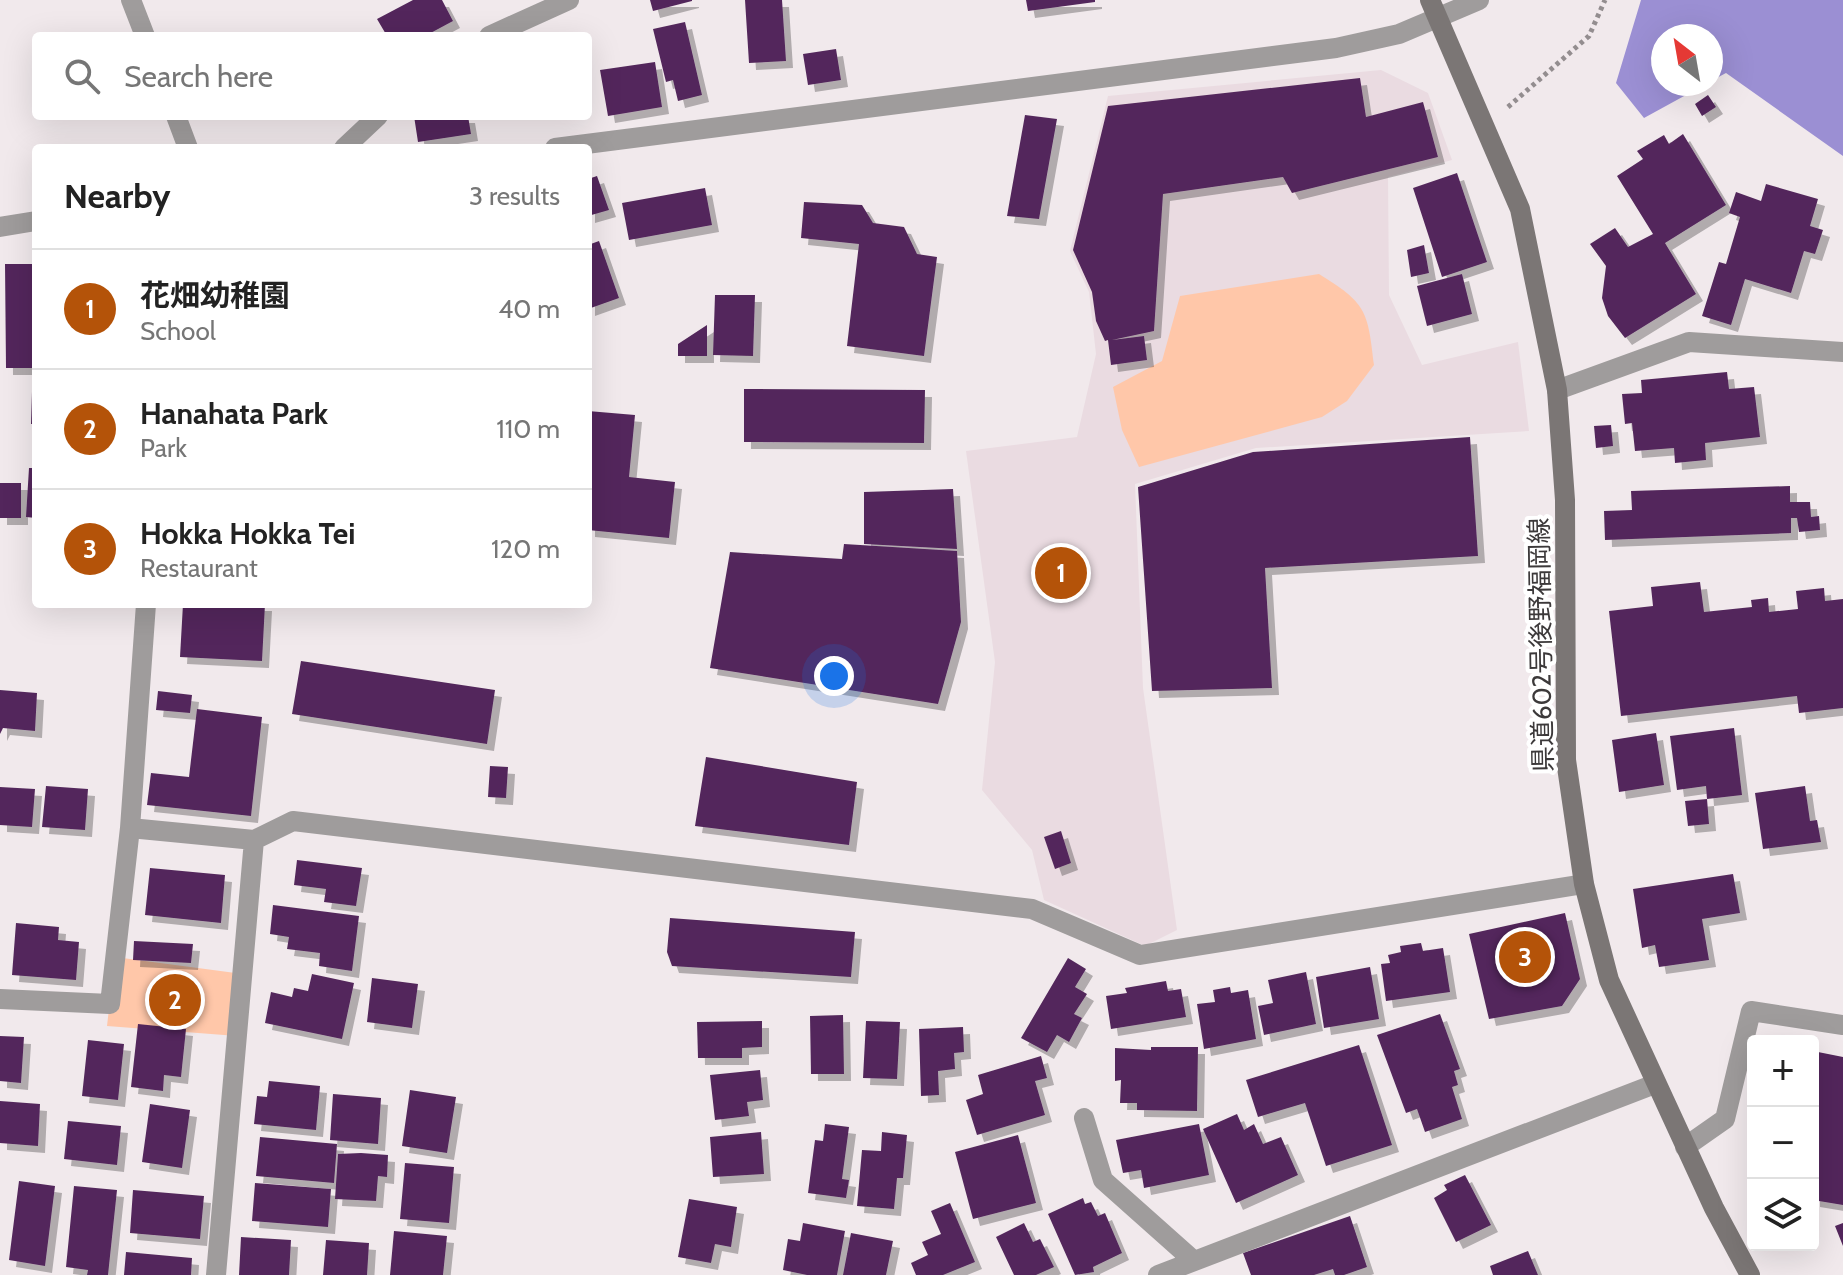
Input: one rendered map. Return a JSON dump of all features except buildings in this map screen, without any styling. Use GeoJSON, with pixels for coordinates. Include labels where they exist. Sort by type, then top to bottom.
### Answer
{"type":"FeatureCollection","features":[{"type":"Feature","properties":{"kind":"main road","name":"県道602号後野福岡線"},"geometry":{"type":"LineString","coordinates":[[1430,0],[1520,209],[1557,390],[1565,500],[1566,760],[1584,884],[1609,980],[1685,1147],[1750,1275]]}},
{"type":"Feature","properties":{"kind":"street"},"geometry":{"type":"LineString","coordinates":[[131,0],[143,32]]}},
{"type":"Feature","properties":{"kind":"street"},"geometry":{"type":"LineString","coordinates":[[498,32],[569,0]]}},
{"type":"Feature","properties":{"kind":"street"},"geometry":{"type":"LineString","coordinates":[[586,144],[1336,48],[1399,34],[1439,20],[1479,0]]}},
{"type":"Feature","properties":{"kind":"street"},"geometry":{"type":"LineString","coordinates":[[178,120],[186,144]]}},
{"type":"Feature","properties":{"kind":"street"},"geometry":{"type":"LineString","coordinates":[[348,144],[374,120]]}},
{"type":"Feature","properties":{"kind":"street"},"geometry":{"type":"LineString","coordinates":[[0,227],[32,222]]}},
{"type":"Feature","properties":{"kind":"street"},"geometry":{"type":"LineString","coordinates":[[1557,390],[1689,342],[1843,352]]}},
{"type":"Feature","properties":{"kind":"street"},"geometry":{"type":"LineString","coordinates":[[0,999],[110,1004],[130,828],[146,608]]}},
{"type":"Feature","properties":{"kind":"street"},"geometry":{"type":"LineString","coordinates":[[130,828],[254,840],[293,821],[1032,909],[1140,955],[1584,884]]}},
{"type":"Feature","properties":{"kind":"street"},"geometry":{"type":"LineString","coordinates":[[216,1275],[254,840]]}},
{"type":"Feature","properties":{"kind":"street"},"geometry":{"type":"LineString","coordinates":[[1685,1147],[1725,1119],[1751,1011],[1843,1025]]}},
{"type":"Feature","properties":{"kind":"street"},"geometry":{"type":"LineString","coordinates":[[1158,1275],[1655,1084]]}},
{"type":"Feature","properties":{"kind":"street"},"geometry":{"type":"LineString","coordinates":[[1084,1118],[1103,1180],[1194,1261]]}},
{"type":"Feature","properties":{"kind":"path"},"geometry":{"type":"LineString","coordinates":[[1506,108],[1589,36],[1605,0]]}},
{"type":"Feature","properties":{"kind":"shaded area"},"geometry":{"type":"Polygon","coordinates":[[[1641,0],[1843,0],[1843,156],[1726,73],[1723,75],[1723,24],[1651,24],[1651,96],[1684,96],[1644,118],[1616,83],[1641,0]]]}},
{"type":"Feature","properties":{"kind":"shaded area"},"geometry":{"type":"Polygon","coordinates":[[[1381,70],[1428,93],[1452,160],[1388,177],[1389,295],[1422,365],[1518,342],[1529,431],[1256,448],[1135,484],[1143,688],[1177,930],[1145,946],[1044,900],[1032,850],[982,790],[995,662],[966,451],[1077,437],[1096,354],[1089,292],[1070,251],[1108,96],[1381,70]]]}},
{"type":"Feature","properties":{"kind":"shaded area"},"geometry":{"type":"Polygon","coordinates":[[[1319,274],[1355,301],[1362,310],[1369,332],[1374,365],[1347,401],[1322,417],[1139,467],[1122,430],[1113,387],[1162,361],[1180,296],[1319,274]]]}},
{"type":"Feature","properties":{"kind":"shaded area"},"geometry":{"type":"Polygon","coordinates":[[[115,957],[243,974],[237,1036],[107,1026],[115,957]]]}},
{"type":"Feature","properties":{"kind":"place","name":"花畑幼稚園"},"geometry":{"type":"Point","coordinates":[1061,573]}},
{"type":"Feature","properties":{"kind":"place","name":"Hokka Hokka Tei"},"geometry":{"type":"Point","coordinates":[1525,957]}},
{"type":"Feature","properties":{"kind":"place","name":"Hanahata Park"},"geometry":{"type":"Point","coordinates":[175,1000]}}]}
